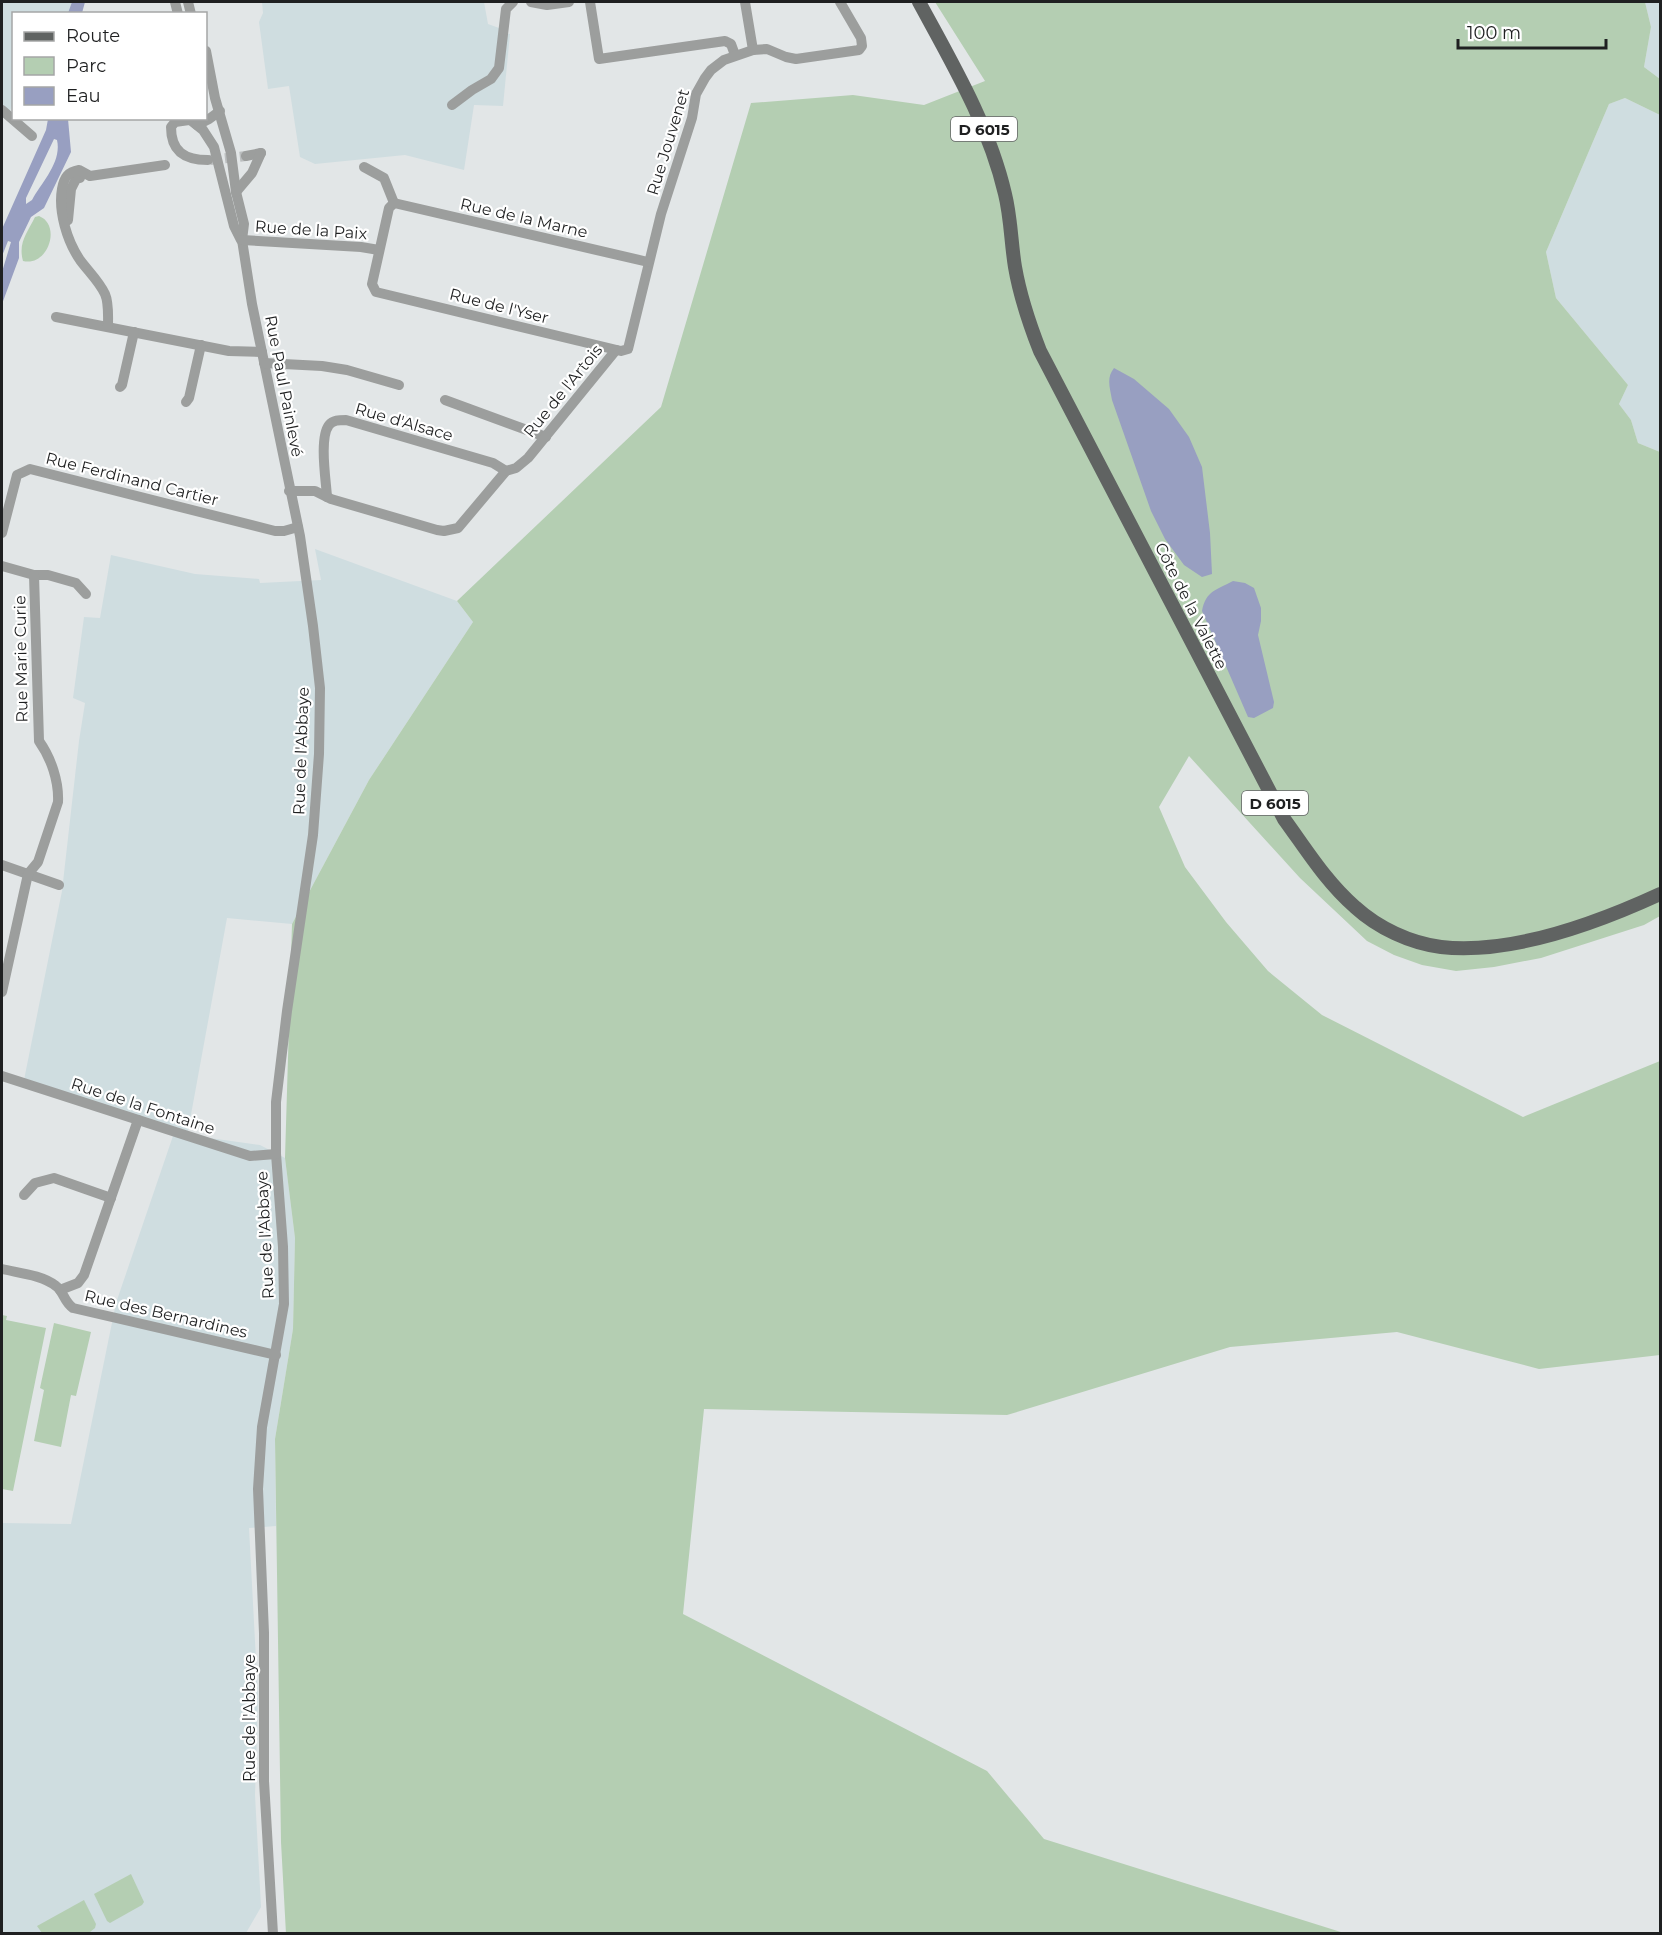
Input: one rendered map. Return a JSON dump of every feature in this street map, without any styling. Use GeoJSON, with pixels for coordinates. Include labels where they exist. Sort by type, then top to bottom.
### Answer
{"type":"FeatureCollection","features":[{"type":"Feature","properties":{"kind":"main road","name":"Côte de la Valette"},"geometry":{"type":"LineString","coordinates":[[919,2],[990,141],[1005,195],[1015,269],[1023,306],[1040,351],[1284,819],[1332,885],[1356,908],[1383,927],[1414,941],[1455,948],[1490,947],[1545,936],[1624,910],[1660,894]]}},
{"type":"Feature","properties":{"kind":"street"},"geometry":{"type":"LineString","coordinates":[[452,105],[491,79],[499,68],[506,9],[513,2]]}},
{"type":"Feature","properties":{"kind":"street"},"geometry":{"type":"LineString","coordinates":[[531,2],[547,5],[569,2]]}},
{"type":"Feature","properties":{"kind":"street"},"geometry":{"type":"LineString","coordinates":[[590,2],[599,59],[725,41],[731,44],[735,55]]}},
{"type":"Feature","properties":{"kind":"street"},"geometry":{"type":"LineString","coordinates":[[746,2],[753,50],[767,49],[796,59],[859,50],[862,46],[861,38],[840,2]]}},
{"type":"Feature","properties":{"kind":"street","name":"Rue Jouvenet"},"geometry":{"type":"LineString","coordinates":[[661,214],[692,118],[696,94],[711,70],[724,60],[753,50]]}},
{"type":"Feature","properties":{"kind":"street"},"geometry":{"type":"LineString","coordinates":[[207,56],[215,98],[231,153],[236,192],[244,224],[242,240]]}},
{"type":"Feature","properties":{"kind":"street"},"geometry":{"type":"LineString","coordinates":[[207,119],[220,111]]}},
{"type":"Feature","properties":{"kind":"street"},"geometry":{"type":"LineString","coordinates":[[14,120],[32,136]]}},
{"type":"Feature","properties":{"kind":"street"},"geometry":{"type":"LineString","coordinates":[[208,160],[193,160],[177,149],[171,127],[175,122],[191,121],[203,130],[214,147],[234,226],[242,240]]}},
{"type":"Feature","properties":{"kind":"street"},"geometry":{"type":"LineString","coordinates":[[236,192],[252,172],[261,153],[246,156]]}},
{"type":"Feature","properties":{"kind":"street"},"geometry":{"type":"LineString","coordinates":[[108,326],[106,297],[68,238],[61,209],[64,179],[69,173],[80,170],[90,176],[165,165]]}},
{"type":"Feature","properties":{"kind":"street"},"geometry":{"type":"LineString","coordinates":[[364,167],[384,178],[394,203],[389,208],[379,250]]}},
{"type":"Feature","properties":{"kind":"street"},"geometry":{"type":"LineString","coordinates":[[65,223],[68,220],[71,189],[76,179],[80,178]]}},
{"type":"Feature","properties":{"kind":"street","name":"Rue de la Marne"},"geometry":{"type":"LineString","coordinates":[[394,203],[648,262]]}},
{"type":"Feature","properties":{"kind":"street","name":"Rue de l'Artois"},"geometry":{"type":"LineString","coordinates":[[327,497],[437,530],[452,531],[463,524],[506,471],[522,464],[546,437],[616,350],[628,349],[661,214]]}},
{"type":"Feature","properties":{"kind":"street","name":"Rue de la Paix"},"geometry":{"type":"LineString","coordinates":[[242,240],[379,250]]}},
{"type":"Feature","properties":{"kind":"street","name":"Rue Paul Painlevé"},"geometry":{"type":"LineString","coordinates":[[242,240],[263,358],[299,532]]}},
{"type":"Feature","properties":{"kind":"street","name":"Rue de l'Yser"},"geometry":{"type":"LineString","coordinates":[[379,250],[372,284],[376,292],[616,350]]}},
{"type":"Feature","properties":{"kind":"street"},"geometry":{"type":"LineString","coordinates":[[56,317],[263,358],[347,370],[399,385]]}},
{"type":"Feature","properties":{"kind":"street"},"geometry":{"type":"LineString","coordinates":[[120,387],[134,332]]}},
{"type":"Feature","properties":{"kind":"street"},"geometry":{"type":"LineString","coordinates":[[186,402],[189,398],[201,345]]}},
{"type":"Feature","properties":{"kind":"street"},"geometry":{"type":"LineString","coordinates":[[445,400],[546,437]]}},
{"type":"Feature","properties":{"kind":"street","name":"Rue d'Alsace"},"geometry":{"type":"LineString","coordinates":[[327,497],[325,436],[329,425],[337,420],[346,420],[493,463],[506,471]]}},
{"type":"Feature","properties":{"kind":"street","name":"Rue Ferdinand Cartier"},"geometry":{"type":"LineString","coordinates":[[2,532],[17,475],[30,469],[275,531],[299,532]]}},
{"type":"Feature","properties":{"kind":"street"},"geometry":{"type":"LineString","coordinates":[[290,491],[315,491],[327,497]]}},
{"type":"Feature","properties":{"kind":"street","name":"Rue de l'Abbaye"},"geometry":{"type":"LineString","coordinates":[[273,1934],[264,1781],[264,1633],[258,1489],[262,1427],[284,1304],[285,1275],[275,1117],[278,1078],[313,835],[320,733],[320,688],[314,626],[299,532]]}},
{"type":"Feature","properties":{"kind":"street","name":"Rue Marie Curie"},"geometry":{"type":"LineString","coordinates":[[2,566],[34,575],[48,575],[76,584],[86,594]]}},
{"type":"Feature","properties":{"kind":"street","name":"Rue Marie Curie"},"geometry":{"type":"LineString","coordinates":[[2,992],[28,874],[38,862],[58,802],[59,792],[51,762],[39,741],[34,575]]}},
{"type":"Feature","properties":{"kind":"street"},"geometry":{"type":"LineString","coordinates":[[2,865],[59,885]]}},
{"type":"Feature","properties":{"kind":"street","name":"Rue de la Fontaine"},"geometry":{"type":"LineString","coordinates":[[2,1076],[250,1156],[276,1154]]}},
{"type":"Feature","properties":{"kind":"street"},"geometry":{"type":"LineString","coordinates":[[60,1290],[78,1282],[84,1275],[138,1120]]}},
{"type":"Feature","properties":{"kind":"street"},"geometry":{"type":"LineString","coordinates":[[24,1195],[35,1183],[54,1178],[111,1197]]}},
{"type":"Feature","properties":{"kind":"street","name":"Rue des Bernardines"},"geometry":{"type":"LineString","coordinates":[[2,1269],[46,1280],[60,1290],[66,1304],[73,1308],[276,1355]]}},
{"type":"Feature","properties":{"kind":"shaded area"},"geometry":{"type":"Polygon","coordinates":[[[2,2],[72,2],[69,12],[12,12],[12,105],[9,114],[2,107],[2,2]]]}},
{"type":"Feature","properties":{"kind":"shaded area"},"geometry":{"type":"Polygon","coordinates":[[[262,2],[484,2],[488,24],[499,28],[499,33],[510,34],[503,106],[474,105],[464,170],[405,155],[315,164],[300,157],[289,86],[268,89],[259,22],[263,13],[262,2]]]}},
{"type":"Feature","properties":{"kind":"shaded area"},"geometry":{"type":"Polygon","coordinates":[[[1645,2],[1660,2],[1660,79],[1644,67],[1651,27],[1645,2]]]}},
{"type":"Feature","properties":{"kind":"shaded area"},"geometry":{"type":"Polygon","coordinates":[[[1625,98],[1660,115],[1660,452],[1638,443],[1631,420],[1619,404],[1628,385],[1556,298],[1546,252],[1609,104],[1625,98]]]}},
{"type":"Feature","properties":{"kind":"shaded area"},"geometry":{"type":"Polygon","coordinates":[[[315,549],[457,601],[473,622],[369,780],[292,924],[227,918],[188,1131],[24,1080],[62,891],[85,703],[73,698],[84,617],[100,618],[111,555],[195,574],[259,579],[260,583],[321,580],[315,549]]]}},
{"type":"Feature","properties":{"kind":"shaded area"},"geometry":{"type":"Polygon","coordinates":[[[174,1133],[260,1145],[285,1158],[295,1238],[293,1329],[275,1439],[276,1526],[249,1528],[258,1698],[255,1795],[261,1907],[246,1933],[2,1933],[2,1523],[71,1524],[116,1303],[174,1133]]]}},
{"type":"Feature","properties":{"kind":"green space"},"geometry":{"type":"Polygon","coordinates":[[[935,2],[1645,2],[1651,27],[1644,67],[1660,79],[1660,115],[1625,98],[1609,104],[1546,252],[1556,298],[1628,385],[1619,404],[1631,420],[1638,443],[1660,452],[1660,916],[1644,925],[1541,958],[1456,971],[1422,965],[1394,955],[1367,941],[1300,878],[1189,756],[1159,807],[1185,867],[1226,922],[1268,971],[1322,1015],[1523,1117],[1660,1061],[1660,1355],[1539,1369],[1397,1332],[1230,1347],[1007,1415],[704,1409],[683,1614],[987,1771],[1044,1839],[1344,1933],[286,1934],[281,1842],[275,1439],[293,1329],[295,1238],[285,1158],[292,924],[369,780],[473,622],[457,601],[661,407],[751,103],[853,95],[924,105],[985,81],[935,2]]]}},
{"type":"Feature","properties":{"kind":"green space"},"geometry":{"type":"Polygon","coordinates":[[[39,216],[50,228],[49,244],[39,258],[23,261],[24,238],[35,217],[39,216]]]}},
{"type":"Feature","properties":{"kind":"green space"},"geometry":{"type":"Polygon","coordinates":[[[2,1315],[7,1316],[6,1320],[46,1328],[13,1491],[2,1489],[2,1315]]]}},
{"type":"Feature","properties":{"kind":"green space"},"geometry":{"type":"Polygon","coordinates":[[[54,1323],[91,1332],[76,1396],[71,1395],[61,1447],[34,1441],[44,1390],[40,1388],[54,1323]]]}},
{"type":"Feature","properties":{"kind":"green space"},"geometry":{"type":"Polygon","coordinates":[[[131,1874],[144,1902],[110,1923],[94,1894],[131,1874]]]}},
{"type":"Feature","properties":{"kind":"green space"},"geometry":{"type":"Polygon","coordinates":[[[84,1900],[96,1924],[90,1932],[42,1933],[37,1926],[84,1900]]]}},
{"type":"Feature","properties":{"kind":"water"},"geometry":{"type":"Polygon","coordinates":[[[72,2],[85,2],[82,12],[68,12],[72,2]]]}},
{"type":"Feature","properties":{"kind":"water"},"geometry":{"type":"Polygon","coordinates":[[[48,120],[68,120],[71,152],[44,208],[31,217],[19,242],[19,258],[2,304],[2,272],[11,242],[8,241],[2,256],[2,229],[46,130],[48,120]],[[54,139],[26,198],[26,204],[32,200],[50,172],[58,148],[57,140],[54,139]]]}},
{"type":"Feature","properties":{"kind":"water"},"geometry":{"type":"Polygon","coordinates":[[[1114,368],[1134,379],[1169,409],[1189,437],[1202,467],[1210,533],[1212,574],[1202,577],[1184,565],[1165,539],[1151,511],[1112,400],[1109,379],[1114,368]]]}},
{"type":"Feature","properties":{"kind":"water"},"geometry":{"type":"Polygon","coordinates":[[[1233,581],[1245,583],[1254,588],[1261,608],[1258,635],[1274,702],[1273,708],[1254,718],[1248,717],[1202,611],[1209,595],[1233,581]]]}},
{"type":"Feature","properties":{"kind":"tunnel"},"geometry":{"type":"LineString","coordinates":[[210,160],[246,156]]}}]}
